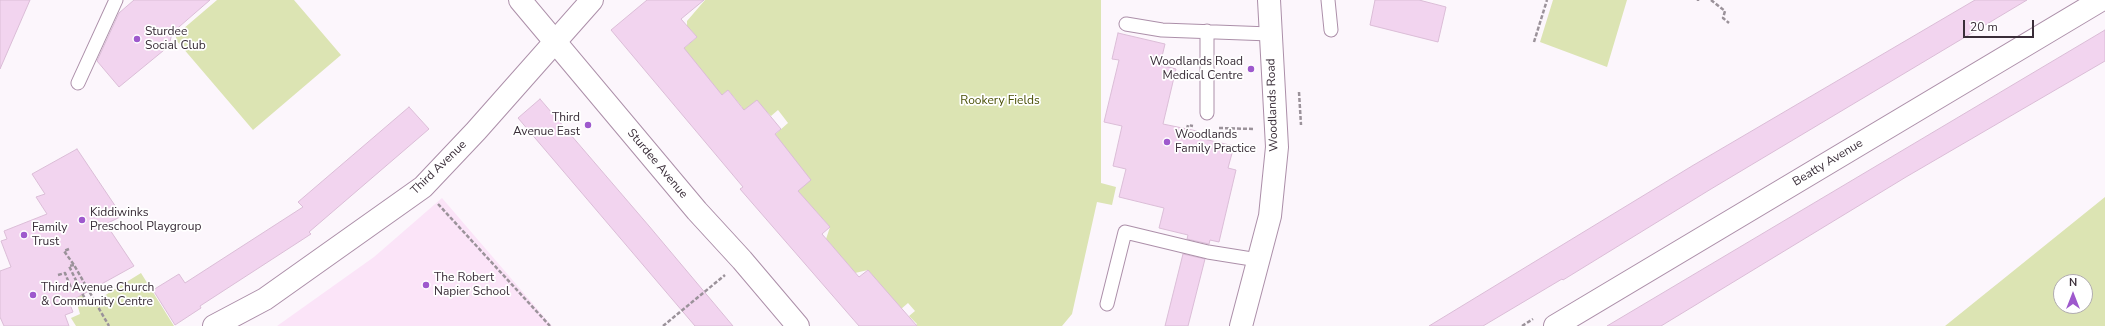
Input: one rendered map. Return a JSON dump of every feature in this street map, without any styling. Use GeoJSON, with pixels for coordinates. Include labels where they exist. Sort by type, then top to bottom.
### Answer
{"type":"FeatureCollection","features":[{"type":"Feature","properties":{"kind":"street","name":"Sturdee Avenue"},"geometry":{"type":"LineString","coordinates":[[520,0],[697,211],[742,260],[798,326]]}},
{"type":"Feature","properties":{"kind":"street","name":"Third Avenue"},"geometry":{"type":"LineString","coordinates":[[214,326],[265,299],[422,187],[476,131],[554,41],[592,0]]}},
{"type":"Feature","properties":{"kind":"street","name":"Woodlands Road"},"geometry":{"type":"LineString","coordinates":[[1241,326],[1270,216],[1277,147],[1269,0]]}},
{"type":"Feature","properties":{"kind":"street","name":"Beatty Avenue"},"geometry":{"type":"LineString","coordinates":[[1555,326],[2101,0]]}},
{"type":"Feature","properties":{"kind":"lane"},"geometry":{"type":"LineString","coordinates":[[78,83],[116,0]]}},
{"type":"Feature","properties":{"kind":"lane"},"geometry":{"type":"LineString","coordinates":[[1328,0],[1330,30]]}},
{"type":"Feature","properties":{"kind":"lane"},"geometry":{"type":"LineString","coordinates":[[1126,24],[1162,30],[1270,34]]}},
{"type":"Feature","properties":{"kind":"lane"},"geometry":{"type":"LineString","coordinates":[[1207,31],[1207,113]]}},
{"type":"Feature","properties":{"kind":"lane"},"geometry":{"type":"LineString","coordinates":[[1107,304],[1125,232],[1208,252],[1258,260]]}},
{"type":"Feature","properties":{"kind":"path"},"geometry":{"type":"LineString","coordinates":[[1534,42],[1547,0]]}},
{"type":"Feature","properties":{"kind":"path"},"geometry":{"type":"LineString","coordinates":[[1711,0],[1726,11],[1723,18],[1730,23]]}},
{"type":"Feature","properties":{"kind":"path"},"geometry":{"type":"LineString","coordinates":[[1213,127],[1256,129]]}},
{"type":"Feature","properties":{"kind":"path"},"geometry":{"type":"LineString","coordinates":[[422,187],[550,326]]}},
{"type":"Feature","properties":{"kind":"path"},"geometry":{"type":"LineString","coordinates":[[69,249],[64,251],[74,264],[109,326]]}},
{"type":"Feature","properties":{"kind":"path"},"geometry":{"type":"LineString","coordinates":[[663,326],[742,260]]}},
{"type":"Feature","properties":{"kind":"path"},"geometry":{"type":"LineString","coordinates":[[74,264],[69,266],[87,303],[94,300]]}},
{"type":"Feature","properties":{"kind":"path"},"geometry":{"type":"LineString","coordinates":[[58,275],[65,273],[71,288],[78,286]]}},
{"type":"Feature","properties":{"kind":"shaded area","name":"The Robert Napier School"},"geometry":{"type":"Polygon","coordinates":[[[442,198],[552,326],[277,326],[374,257],[442,198]]]}},
{"type":"Feature","properties":{"kind":"green space"},"geometry":{"type":"Polygon","coordinates":[[[217,0],[294,0],[341,55],[253,130],[176,40],[176,35],[217,0]]]}},
{"type":"Feature","properties":{"kind":"green space","name":"Rookery Fields"},"geometry":{"type":"Polygon","coordinates":[[[705,0],[1101,0],[1101,183],[1116,187],[1112,205],[1097,202],[1072,314],[1062,326],[915,326],[917,324],[909,316],[915,311],[908,303],[893,316],[882,287],[868,270],[855,273],[826,239],[830,227],[800,194],[762,146],[788,123],[778,110],[771,116],[764,109],[733,136],[742,107],[728,90],[719,98],[683,49],[697,37],[687,26],[687,21],[705,0]]]}},
{"type":"Feature","properties":{"kind":"green space"},"geometry":{"type":"Polygon","coordinates":[[[1553,0],[1627,0],[1607,67],[1540,42],[1553,0]]]}},
{"type":"Feature","properties":{"kind":"green space"},"geometry":{"type":"Polygon","coordinates":[[[2105,197],[2105,326],[1945,326],[2105,197]]]}},
{"type":"Feature","properties":{"kind":"green space"},"geometry":{"type":"Polygon","coordinates":[[[141,273],[174,326],[76,326],[71,318],[80,314],[73,290],[79,288],[87,303],[99,299],[141,273]]]}},
{"type":"Feature","properties":{"kind":"building"},"geometry":{"type":"Polygon","coordinates":[[[0,0],[30,0],[0,69],[0,0]]]}},
{"type":"Feature","properties":{"kind":"building","name":"Sturdee Social Club"},"geometry":{"type":"Polygon","coordinates":[[[134,0],[210,0],[172,33],[169,46],[119,87],[97,61],[119,13],[134,0]]]}},
{"type":"Feature","properties":{"kind":"building"},"geometry":{"type":"Polygon","coordinates":[[[647,0],[704,0],[681,19],[697,37],[684,48],[722,95],[728,90],[744,110],[757,100],[781,129],[775,134],[811,180],[798,191],[830,227],[822,234],[859,277],[868,270],[917,326],[859,326],[740,189],[743,187],[611,30],[647,0]]]}},
{"type":"Feature","properties":{"kind":"building"},"geometry":{"type":"Polygon","coordinates":[[[1375,0],[1419,0],[1446,7],[1438,42],[1370,25],[1375,0]]]}},
{"type":"Feature","properties":{"kind":"building"},"geometry":{"type":"Polygon","coordinates":[[[1975,0],[2027,0],[1711,189],[1563,280],[1562,279],[1483,326],[1429,326],[1692,166],[1975,0]]]}},
{"type":"Feature","properties":{"kind":"building"},"geometry":{"type":"Polygon","coordinates":[[[2105,30],[2105,61],[1906,177],[1661,326],[1607,326],[2105,30]]]}},
{"type":"Feature","properties":{"kind":"building","name":"Woodlands Family Practice"},"geometry":{"type":"Polygon","coordinates":[[[1118,33],[1165,44],[1160,65],[1176,69],[1163,124],[1197,131],[1195,137],[1234,146],[1228,168],[1236,170],[1219,242],[1210,240],[1209,244],[1187,239],[1188,235],[1159,228],[1164,208],[1119,197],[1126,169],[1113,166],[1122,126],[1104,122],[1119,60],[1112,59],[1118,33]]]}},
{"type":"Feature","properties":{"kind":"building"},"geometry":{"type":"Polygon","coordinates":[[[540,99],[733,326],[695,326],[518,118],[540,99]]]}},
{"type":"Feature","properties":{"kind":"building"},"geometry":{"type":"Polygon","coordinates":[[[409,107],[429,129],[309,232],[311,234],[200,306],[201,308],[175,325],[153,290],[179,274],[185,283],[303,207],[298,202],[409,107]]]}},
{"type":"Feature","properties":{"kind":"building"},"geometry":{"type":"Polygon","coordinates":[[[77,149],[122,216],[106,224],[134,266],[69,302],[73,312],[65,315],[69,326],[4,326],[0,317],[0,271],[11,267],[1,241],[7,239],[4,231],[47,214],[36,197],[45,194],[32,174],[77,149]]]}},
{"type":"Feature","properties":{"kind":"building"},"geometry":{"type":"Polygon","coordinates":[[[1183,254],[1205,259],[1188,326],[1165,326],[1183,254]]]}},
{"type":"Feature","properties":{"kind":"place","name":"Sturdee Social Club"},"geometry":{"type":"Point","coordinates":[137,39]}},
{"type":"Feature","properties":{"kind":"place","name":"Woodlands Road Medical Centre"},"geometry":{"type":"Point","coordinates":[1251,69]}},
{"type":"Feature","properties":{"kind":"place","name":"Third Avenue East"},"geometry":{"type":"Point","coordinates":[588,125]}},
{"type":"Feature","properties":{"kind":"place","name":"Woodlands Family Practice"},"geometry":{"type":"Point","coordinates":[1167,142]}},
{"type":"Feature","properties":{"kind":"place","name":"Kiddiwinks Preschool Playgroup"},"geometry":{"type":"Point","coordinates":[82,220]}},
{"type":"Feature","properties":{"kind":"place","name":"Family Trust"},"geometry":{"type":"Point","coordinates":[24,235]}},
{"type":"Feature","properties":{"kind":"place","name":"The Robert Napier School"},"geometry":{"type":"Point","coordinates":[426,285]}},
{"type":"Feature","properties":{"kind":"place","name":"Third Avenue Church & Community Centre"},"geometry":{"type":"Point","coordinates":[33,295]}}]}
